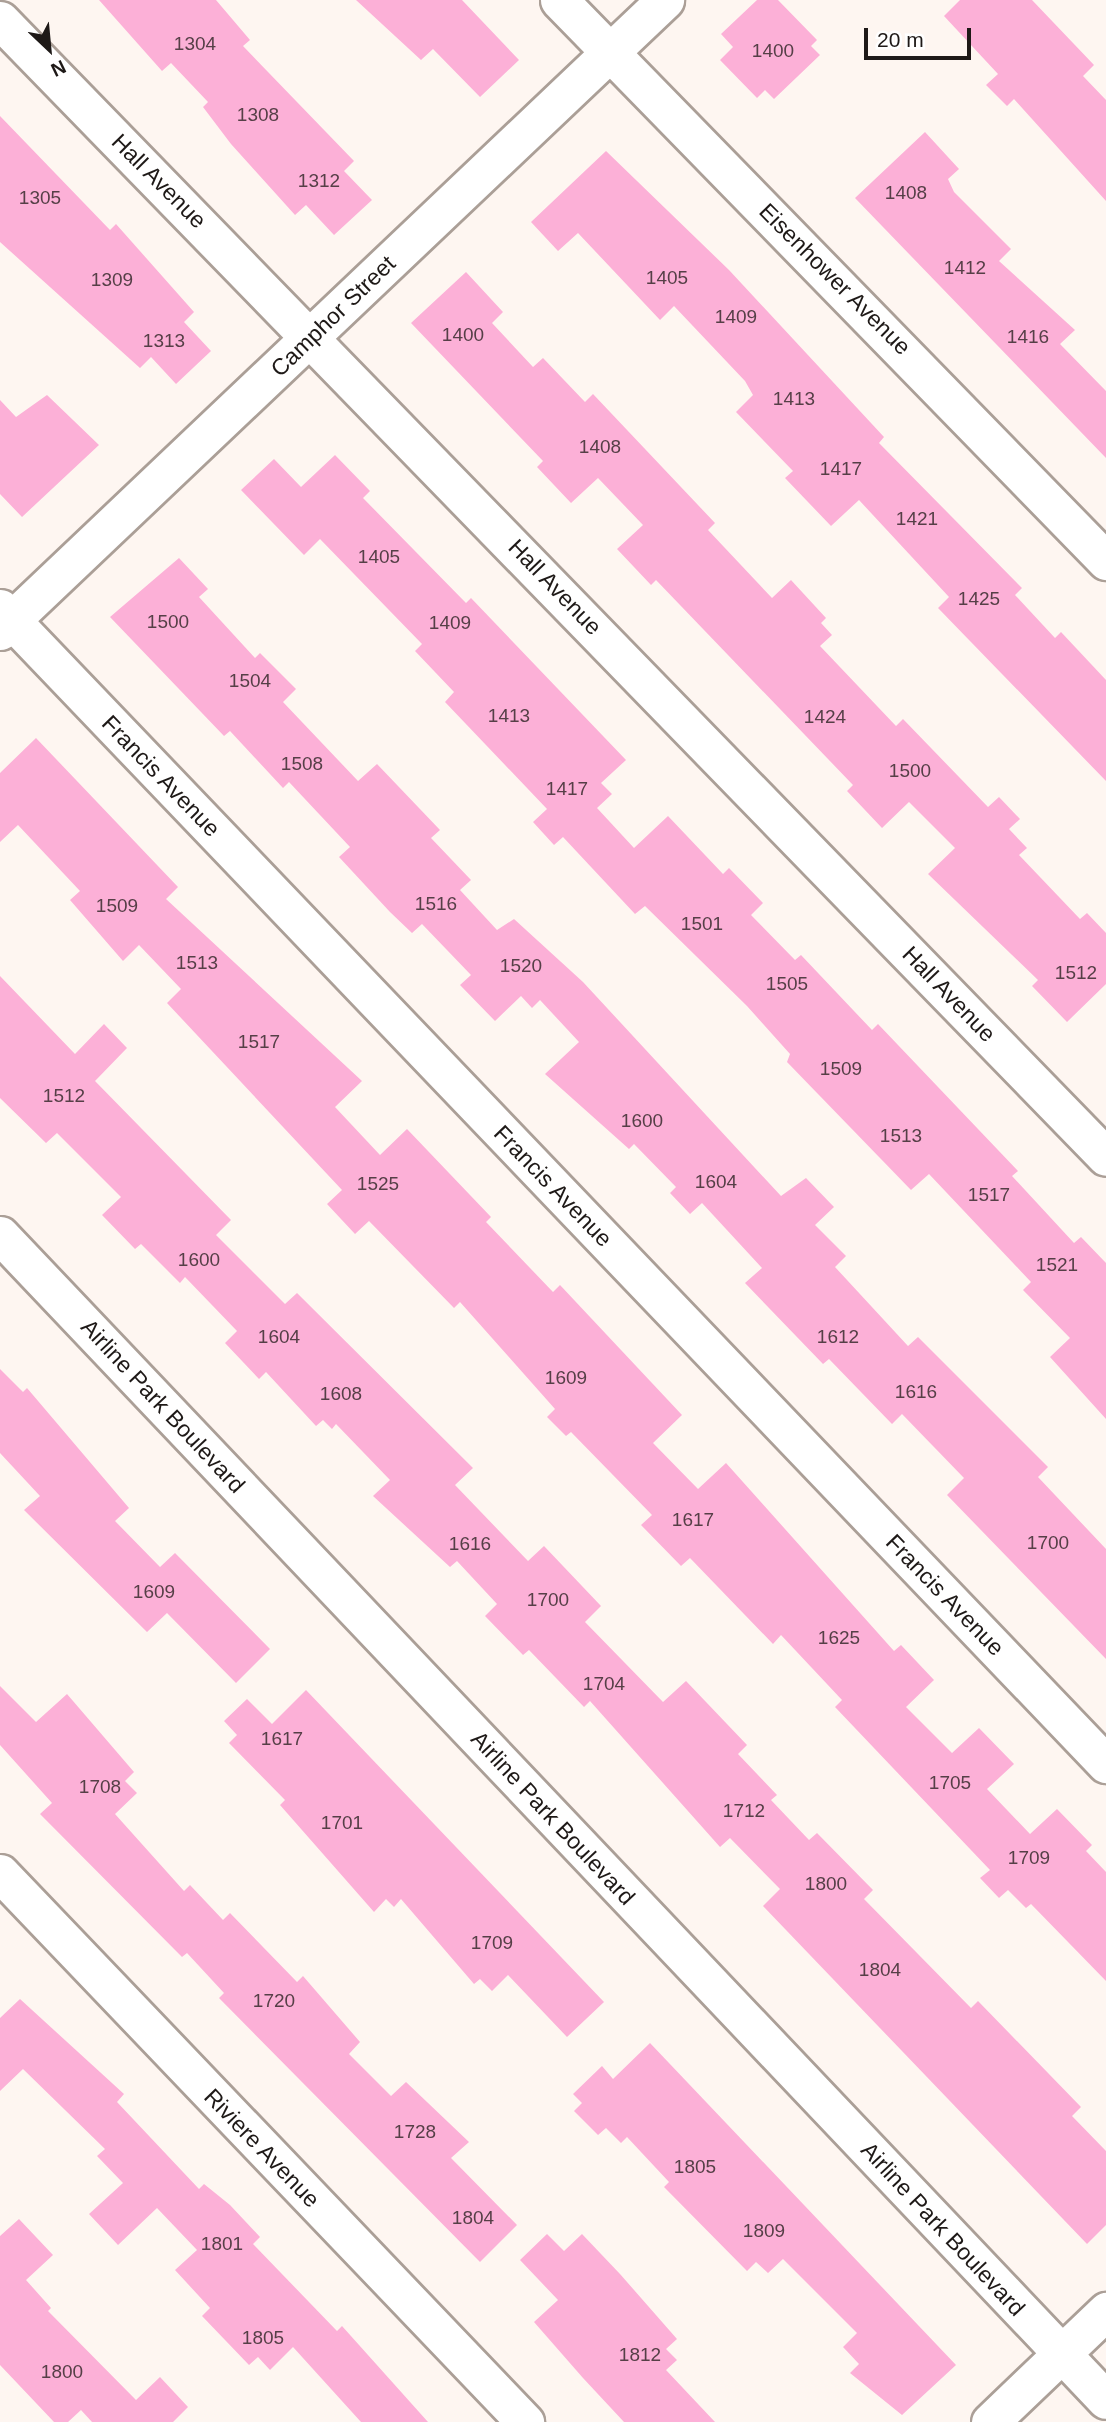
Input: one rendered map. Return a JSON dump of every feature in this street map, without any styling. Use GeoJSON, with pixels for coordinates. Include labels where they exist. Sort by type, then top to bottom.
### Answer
{"type":"FeatureCollection","features":[{"type":"Feature","properties":{"kind":"street","name":"Eisenhower Avenue"},"geometry":{"type":"LineString","coordinates":[[559,0],[880,323],[1106,561]]}},
{"type":"Feature","properties":{"kind":"street","name":"Camphor Street"},"geometry":{"type":"LineString","coordinates":[[4,619],[313,337],[665,0]]}},
{"type":"Feature","properties":{"kind":"street","name":"Hall Avenue"},"geometry":{"type":"LineString","coordinates":[[0,20],[313,337],[1106,1157]]}},
{"type":"Feature","properties":{"kind":"street","name":"Francis Avenue"},"geometry":{"type":"LineString","coordinates":[[4,619],[1106,1764]]}},
{"type":"Feature","properties":{"kind":"street","name":"Airline Park Boulevard"},"geometry":{"type":"LineString","coordinates":[[0,1235],[1106,2400]]}},
{"type":"Feature","properties":{"kind":"street","name":"Riviere Avenue"},"geometry":{"type":"LineString","coordinates":[[0,1873],[525,2422]]}},
{"type":"Feature","properties":{"kind":"street"},"geometry":{"type":"LineString","coordinates":[[990,2422],[1106,2311]]}},
{"type":"Feature","properties":{"kind":"building"},"geometry":{"type":"Polygon","coordinates":[[[99,0],[216,0],[250,40],[243,46],[354,161],[344,171],[372,200],[334,235],[306,205],[295,215],[231,144],[203,107],[208,102],[171,63],[162,71],[99,0]]]}},
{"type":"Feature","properties":{"kind":"building"},"geometry":{"type":"Polygon","coordinates":[[[356,0],[462,0],[519,60],[480,97],[433,49],[421,60],[356,0]]]}},
{"type":"Feature","properties":{"kind":"building"},"geometry":{"type":"Polygon","coordinates":[[[757,0],[778,0],[817,40],[811,46],[820,55],[774,99],[765,90],[757,98],[720,60],[733,47],[721,34],[757,0]]]}},
{"type":"Feature","properties":{"kind":"building"},"geometry":{"type":"Polygon","coordinates":[[[960,0],[1032,0],[1094,65],[1083,76],[1106,100],[1106,201],[1014,99],[1007,106],[986,85],[998,74],[944,16],[960,0]]]}},
{"type":"Feature","properties":{"kind":"building"},"geometry":{"type":"Polygon","coordinates":[[[0,116],[110,230],[116,224],[194,312],[184,322],[211,351],[176,384],[151,357],[140,368],[0,242],[0,116]]]}},
{"type":"Feature","properties":{"kind":"building"},"geometry":{"type":"Polygon","coordinates":[[[925,132],[959,169],[948,179],[954,192],[1011,249],[999,261],[1075,330],[1060,344],[1106,391],[1106,458],[855,198],[925,132]]]}},
{"type":"Feature","properties":{"kind":"building"},"geometry":{"type":"Polygon","coordinates":[[[606,151],[729,270],[884,437],[879,443],[1022,588],[1015,595],[1055,638],[1061,632],[1106,680],[1106,781],[938,608],[949,597],[859,500],[831,526],[785,478],[793,471],[736,412],[753,395],[745,381],[674,306],[660,320],[578,233],[558,251],[531,222],[606,151]]]}},
{"type":"Feature","properties":{"kind":"building"},"geometry":{"type":"Polygon","coordinates":[[[466,272],[503,312],[492,323],[533,367],[543,358],[585,402],[593,394],[715,523],[708,530],[772,598],[791,580],[826,618],[821,623],[832,635],[820,646],[896,726],[903,719],[988,807],[999,797],[1020,819],[1009,829],[1027,848],[1019,855],[1080,919],[1087,913],[1106,933],[1106,984],[1067,1022],[1032,986],[1038,980],[928,874],[955,848],[909,802],[882,828],[847,791],[853,785],[656,580],[651,585],[617,549],[643,525],[598,478],[571,503],[537,467],[543,461],[411,323],[466,272]]]}},
{"type":"Feature","properties":{"kind":"building"},"geometry":{"type":"Polygon","coordinates":[[[47,395],[99,445],[22,517],[0,494],[0,400],[16,417],[47,395]]]}},
{"type":"Feature","properties":{"kind":"building"},"geometry":{"type":"Polygon","coordinates":[[[335,455],[370,491],[363,498],[466,603],[471,598],[626,760],[601,783],[612,794],[597,808],[634,848],[668,816],[723,874],[729,868],[763,903],[751,915],[795,960],[801,955],[872,1030],[878,1024],[1018,1171],[1012,1176],[1074,1243],[1081,1237],[1106,1263],[1106,1419],[1050,1357],[1070,1338],[1023,1290],[1031,1282],[929,1174],[911,1190],[787,1062],[790,1054],[747,1006],[645,906],[635,914],[563,837],[554,845],[533,822],[547,809],[445,702],[454,692],[415,651],[422,644],[320,539],[304,555],[241,490],[274,459],[301,487],[335,455]]]}},
{"type":"Feature","properties":{"kind":"building"},"geometry":{"type":"Polygon","coordinates":[[[179,558],[208,589],[199,597],[255,658],[260,653],[296,689],[283,702],[358,781],[377,764],[440,830],[431,838],[471,880],[460,890],[497,930],[514,919],[583,982],[781,1196],[806,1178],[834,1207],[815,1225],[846,1256],[835,1267],[908,1346],[918,1337],[1048,1467],[1038,1477],[1106,1549],[1106,1659],[947,1495],[964,1478],[902,1414],[892,1424],[829,1359],[823,1364],[745,1283],[762,1268],[702,1203],[690,1214],[670,1193],[676,1187],[634,1144],[629,1149],[545,1074],[579,1042],[540,1000],[532,1008],[521,996],[495,1021],[460,985],[471,975],[422,924],[412,933],[390,912],[339,857],[350,847],[289,782],[283,788],[230,731],[224,736],[110,617],[179,558]]]}},
{"type":"Feature","properties":{"kind":"building"},"geometry":{"type":"Polygon","coordinates":[[[36,738],[178,887],[166,899],[362,1081],[335,1107],[380,1155],[407,1129],[491,1217],[486,1222],[553,1292],[560,1285],[682,1415],[653,1443],[698,1489],[726,1463],[894,1651],[901,1645],[934,1680],[906,1707],[952,1753],[979,1728],[1014,1764],[987,1789],[1030,1834],[1057,1809],[1092,1845],[1086,1851],[1106,1872],[1106,1981],[1031,1904],[1026,1908],[1008,1890],[999,1898],[980,1878],[990,1870],[835,1707],[842,1700],[781,1635],[773,1644],[690,1558],[681,1566],[641,1525],[652,1515],[571,1432],[566,1436],[547,1417],[555,1409],[460,1302],[454,1308],[369,1221],[355,1234],[327,1204],[342,1190],[167,1003],[181,989],[139,945],[123,961],[70,900],[80,891],[18,825],[0,842],[0,773],[36,738]]]}},
{"type":"Feature","properties":{"kind":"building"},"geometry":{"type":"Polygon","coordinates":[[[0,976],[75,1054],[104,1024],[127,1048],[95,1081],[231,1220],[216,1235],[285,1304],[297,1293],[473,1468],[455,1485],[528,1561],[544,1546],[601,1606],[585,1622],[663,1702],[686,1681],[747,1745],[738,1754],[777,1795],[771,1800],[809,1840],[817,1833],[873,1890],[864,1899],[971,2008],[978,2001],[1081,2107],[1072,2116],[1106,2151],[1106,2225],[1087,2244],[763,1906],[780,1889],[730,1838],[720,1847],[590,1701],[584,1707],[529,1650],[523,1655],[485,1616],[497,1604],[457,1561],[450,1567],[373,1496],[390,1480],[336,1424],[332,1429],[323,1420],[316,1426],[266,1372],[259,1379],[225,1343],[237,1331],[185,1277],[180,1283],[141,1244],[135,1249],[102,1215],[121,1197],[57,1133],[46,1143],[0,1098],[0,976]]]}},
{"type":"Feature","properties":{"kind":"building"},"geometry":{"type":"Polygon","coordinates":[[[0,1369],[23,1392],[27,1388],[129,1508],[115,1521],[160,1567],[175,1553],[270,1649],[236,1683],[167,1613],[147,1632],[24,1510],[40,1496],[0,1453],[0,1369]]]}},
{"type":"Feature","properties":{"kind":"building"},"geometry":{"type":"Polygon","coordinates":[[[0,1686],[36,1722],[67,1694],[134,1772],[125,1781],[137,1793],[115,1814],[184,1891],[190,1885],[223,1920],[230,1913],[297,1982],[303,1976],[360,2042],[349,2054],[391,2096],[406,2082],[469,2142],[451,2158],[517,2225],[480,2262],[219,1998],[224,1993],[187,1953],[182,1957],[40,1814],[52,1803],[0,1745],[0,1686]]]}},
{"type":"Feature","properties":{"kind":"building"},"geometry":{"type":"Polygon","coordinates":[[[306,1690],[604,2002],[567,2037],[508,1975],[492,1991],[480,1979],[474,1984],[401,1899],[394,1907],[386,1899],[374,1912],[280,1805],[285,1800],[229,1743],[237,1735],[224,1721],[247,1699],[272,1724],[306,1690]]]}},
{"type":"Feature","properties":{"kind":"building"},"geometry":{"type":"Polygon","coordinates":[[[20,1999],[124,2094],[117,2102],[199,2189],[204,2184],[230,2205],[260,2237],[253,2244],[337,2331],[342,2326],[428,2422],[361,2422],[293,2347],[270,2370],[258,2357],[249,2365],[202,2316],[210,2308],[175,2270],[197,2250],[157,2208],[118,2245],[89,2214],[123,2183],[97,2156],[105,2149],[23,2069],[0,2091],[0,2018],[20,1999]]]}},
{"type":"Feature","properties":{"kind":"building"},"geometry":{"type":"Polygon","coordinates":[[[650,2043],[956,2365],[902,2415],[850,2373],[859,2364],[843,2347],[857,2333],[783,2259],[768,2273],[756,2262],[747,2271],[664,2187],[669,2182],[627,2137],[621,2143],[606,2128],[598,2135],[574,2111],[582,2103],[573,2094],[602,2066],[613,2079],[650,2043]]]}},
{"type":"Feature","properties":{"kind":"building"},"geometry":{"type":"Polygon","coordinates":[[[19,2219],[53,2255],[26,2280],[51,2308],[48,2311],[136,2400],[160,2377],[188,2407],[173,2422],[92,2422],[81,2410],[68,2422],[54,2422],[0,2365],[0,2236],[19,2219]]]}},
{"type":"Feature","properties":{"kind":"building"},"geometry":{"type":"Polygon","coordinates":[[[547,2234],[564,2251],[582,2234],[620,2274],[677,2339],[666,2349],[677,2360],[666,2370],[715,2422],[624,2422],[583,2378],[534,2322],[558,2300],[520,2260],[547,2234]]]}}]}
